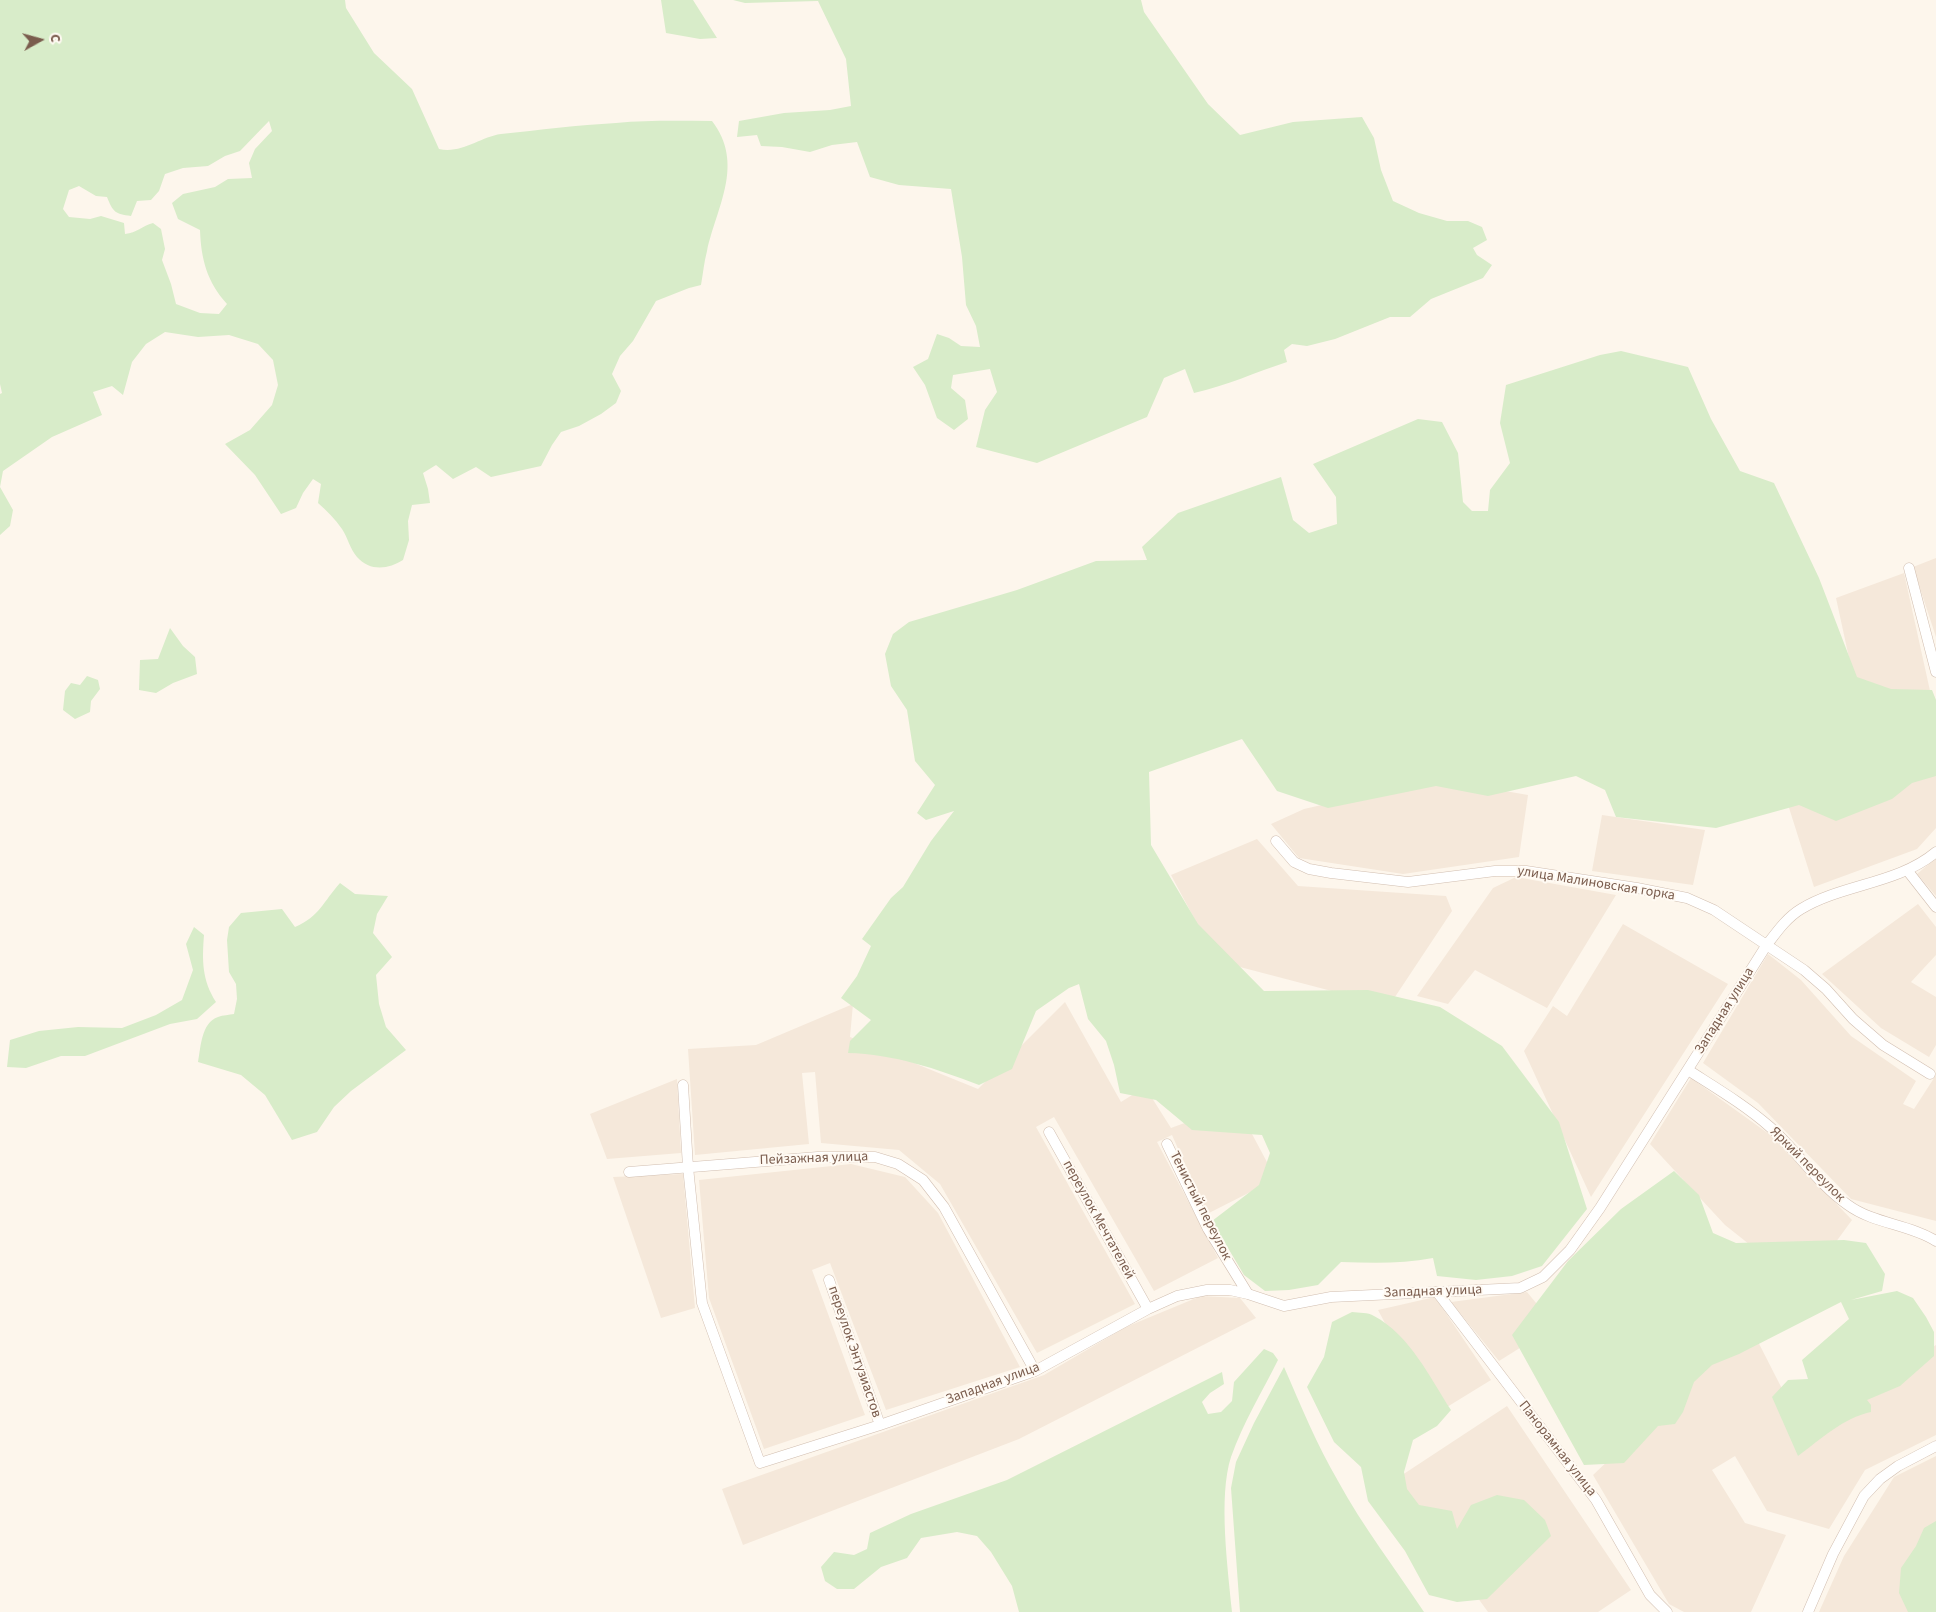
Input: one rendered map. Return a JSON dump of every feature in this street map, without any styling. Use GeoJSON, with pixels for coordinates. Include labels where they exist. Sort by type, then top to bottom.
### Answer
{"type":"FeatureCollection","features":[{"type":"Feature","properties":{"kind":"street"},"geometry":{"type":"LineString","coordinates":[[1909,568],[1936,672]]}},
{"type":"Feature","properties":{"kind":"street","name":"улица Малиновская горка"},"geometry":{"type":"LineString","coordinates":[[1276,841],[1288,857],[1300,866],[1340,874],[1408,882],[1495,871],[1526,871],[1637,888],[1687,898],[1714,910],[1804,970],[1854,1019],[1883,1044],[1930,1074]]}},
{"type":"Feature","properties":{"kind":"street","name":"Западная улица"},"geometry":{"type":"LineString","coordinates":[[688,1167],[702,1303],[760,1463],[1035,1371],[1148,1309],[1177,1296],[1206,1290],[1230,1290],[1284,1306],[1331,1297],[1520,1288],[1543,1277],[1570,1250],[1600,1208],[1766,946],[1791,916],[1812,903],[1907,870],[1925,861],[1936,852]]}},
{"type":"Feature","properties":{"kind":"street"},"geometry":{"type":"LineString","coordinates":[[1907,870],[1936,906]]}},
{"type":"Feature","properties":{"kind":"street","name":"Яркий переулок"},"geometry":{"type":"LineString","coordinates":[[1688,1070],[1738,1103],[1770,1128],[1835,1195],[1850,1207],[1864,1215],[1924,1234],[1936,1241]]}},
{"type":"Feature","properties":{"kind":"street"},"geometry":{"type":"LineString","coordinates":[[683,1085],[688,1167]]}},
{"type":"Feature","properties":{"kind":"street","name":"переулок Мечтателей"},"geometry":{"type":"LineString","coordinates":[[1049,1132],[1148,1309]]}},
{"type":"Feature","properties":{"kind":"street","name":"Тенистый переулок"},"geometry":{"type":"LineString","coordinates":[[1168,1144],[1208,1229],[1248,1294]]}},
{"type":"Feature","properties":{"kind":"street","name":"Пейзажная улица"},"geometry":{"type":"LineString","coordinates":[[629,1172],[818,1157],[875,1157],[898,1164],[923,1180],[944,1206],[1035,1371]]}},
{"type":"Feature","properties":{"kind":"street","name":"переулок Энтузиастов"},"geometry":{"type":"LineString","coordinates":[[829,1280],[880,1424]]}},
{"type":"Feature","properties":{"kind":"street","name":"Панорамная улица"},"geometry":{"type":"LineString","coordinates":[[1437,1292],[1596,1500],[1650,1595],[1667,1612]]}},
{"type":"Feature","properties":{"kind":"street"},"geometry":{"type":"LineString","coordinates":[[1808,1612],[1833,1554],[1864,1496],[1880,1479],[1898,1466],[1936,1446]]}},
{"type":"Feature","properties":{"kind":"shaded area"},"geometry":{"type":"Polygon","coordinates":[[[1936,558],[1936,637],[1913,567],[1936,558]]]}},
{"type":"Feature","properties":{"kind":"shaded area"},"geometry":{"type":"Polygon","coordinates":[[[1904,573],[1936,718],[1936,828],[1917,849],[1814,887],[1785,795],[1874,773],[1836,598],[1904,573]]]}},
{"type":"Feature","properties":{"kind":"shaded area"},"geometry":{"type":"Polygon","coordinates":[[[1436,779],[1528,795],[1519,857],[1403,874],[1299,858],[1271,824],[1304,809],[1436,779]]]}},
{"type":"Feature","properties":{"kind":"shaded area"},"geometry":{"type":"Polygon","coordinates":[[[1602,815],[1705,830],[1693,885],[1592,871],[1602,815]]]}},
{"type":"Feature","properties":{"kind":"shaded area"},"geometry":{"type":"Polygon","coordinates":[[[1257,839],[1298,886],[1446,896],[1452,911],[1389,1006],[1217,961],[1171,875],[1257,839]]]}},
{"type":"Feature","properties":{"kind":"shaded area"},"geometry":{"type":"Polygon","coordinates":[[[1936,858],[1936,896],[1917,874],[1936,858]]]}},
{"type":"Feature","properties":{"kind":"shaded area"},"geometry":{"type":"Polygon","coordinates":[[[1516,877],[1616,895],[1547,1008],[1475,970],[1448,1004],[1417,996],[1493,888],[1516,877]]]}},
{"type":"Feature","properties":{"kind":"shaded area"},"geometry":{"type":"Polygon","coordinates":[[[1918,904],[1936,927],[1936,955],[1911,982],[1936,997],[1936,1045],[1929,1057],[1881,1028],[1822,974],[1918,904]]]}},
{"type":"Feature","properties":{"kind":"shaded area"},"geometry":{"type":"Polygon","coordinates":[[[1623,924],[1728,984],[1591,1197],[1524,1051],[1553,1006],[1567,1016],[1623,924]]]}},
{"type":"Feature","properties":{"kind":"shaded area"},"geometry":{"type":"Polygon","coordinates":[[[1768,954],[1801,980],[1851,1036],[1916,1081],[1903,1104],[1914,1109],[1936,1075],[1936,1221],[1851,1199],[1758,1103],[1703,1063],[1768,954]]]}},
{"type":"Feature","properties":{"kind":"shaded area"},"geometry":{"type":"Polygon","coordinates":[[[1065,1002],[1121,1102],[1145,1087],[1171,1128],[1236,1104],[1276,1179],[1207,1214],[1172,1135],[1157,1142],[1218,1258],[1154,1291],[1054,1117],[1036,1127],[1135,1304],[1037,1353],[940,1184],[899,1150],[821,1143],[815,1072],[802,1073],[809,1144],[695,1155],[688,1049],[756,1045],[853,1004],[850,1037],[978,1089],[1065,1002]]]}},
{"type":"Feature","properties":{"kind":"shaded area"},"geometry":{"type":"Polygon","coordinates":[[[1691,1078],[1769,1134],[1852,1220],[1803,1287],[1725,1225],[1650,1144],[1691,1078]]]}},
{"type":"Feature","properties":{"kind":"shaded area"},"geometry":{"type":"Polygon","coordinates":[[[677,1079],[681,1153],[607,1159],[590,1114],[677,1079]]]}},
{"type":"Feature","properties":{"kind":"shaded area"},"geometry":{"type":"Polygon","coordinates":[[[851,1164],[905,1177],[938,1213],[1020,1367],[886,1410],[830,1263],[812,1270],[865,1415],[764,1449],[709,1298],[699,1180],[851,1164]]]}},
{"type":"Feature","properties":{"kind":"shaded area"},"geometry":{"type":"Polygon","coordinates":[[[683,1174],[695,1308],[661,1318],[613,1177],[683,1174]]]}},
{"type":"Feature","properties":{"kind":"shaded area"},"geometry":{"type":"Polygon","coordinates":[[[1527,1292],[1555,1326],[1499,1361],[1451,1302],[1527,1292]]]}},
{"type":"Feature","properties":{"kind":"shaded area"},"geometry":{"type":"Polygon","coordinates":[[[1201,1296],[1240,1298],[1256,1318],[1019,1439],[743,1545],[722,1489],[1044,1375],[1126,1327],[1201,1296]]]}},
{"type":"Feature","properties":{"kind":"shaded area"},"geometry":{"type":"Polygon","coordinates":[[[1435,1297],[1491,1380],[1434,1415],[1378,1310],[1435,1297]]]}},
{"type":"Feature","properties":{"kind":"shaded area"},"geometry":{"type":"Polygon","coordinates":[[[1750,1326],[1802,1428],[1936,1345],[1936,1435],[1865,1470],[1829,1529],[1767,1511],[1735,1456],[1712,1470],[1745,1523],[1786,1535],[1751,1612],[1684,1612],[1669,1604],[1593,1475],[1750,1326]]]}},
{"type":"Feature","properties":{"kind":"shaded area"},"geometry":{"type":"Polygon","coordinates":[[[1507,1406],[1631,1590],[1598,1612],[1488,1612],[1393,1481],[1507,1406]]]}},
{"type":"Feature","properties":{"kind":"shaded area"},"geometry":{"type":"Polygon","coordinates":[[[1936,1456],[1936,1557],[1930,1612],[1819,1612],[1844,1556],[1894,1477],[1936,1456]]]}},
{"type":"Feature","properties":{"kind":"green space"},"geometry":{"type":"Polygon","coordinates":[[[0,0],[345,0],[346,8],[374,53],[412,89],[439,149],[455,149],[501,134],[640,121],[712,121],[722,137],[727,153],[726,185],[711,234],[701,285],[656,301],[633,341],[620,356],[612,374],[621,391],[616,403],[579,426],[561,432],[541,466],[491,477],[476,467],[453,479],[436,465],[423,473],[430,503],[412,505],[408,521],[409,540],[403,560],[398,563],[380,568],[362,562],[353,551],[342,529],[318,503],[321,484],[313,479],[303,493],[296,508],[281,514],[255,475],[225,444],[250,430],[272,405],[278,385],[273,360],[258,344],[229,335],[198,337],[165,332],[146,344],[132,362],[123,395],[112,386],[93,392],[102,415],[52,437],[3,471],[0,487],[0,394],[2,393],[0,384],[0,0]],[[269,121],[240,151],[225,156],[208,166],[183,168],[165,174],[159,191],[151,200],[137,201],[131,216],[115,211],[107,197],[96,196],[79,186],[69,190],[63,209],[69,217],[90,219],[101,216],[124,223],[125,234],[153,223],[161,229],[165,249],[162,260],[176,304],[200,313],[219,314],[227,304],[214,287],[206,270],[200,230],[178,219],[172,203],[183,194],[215,187],[228,179],[252,178],[249,163],[255,149],[272,131],[269,121]]]}},
{"type":"Feature","properties":{"kind":"green space"},"geometry":{"type":"Polygon","coordinates":[[[661,0],[693,0],[717,38],[700,39],[666,33],[661,0]]]}},
{"type":"Feature","properties":{"kind":"green space"},"geometry":{"type":"Polygon","coordinates":[[[733,0],[1141,0],[1144,12],[1208,104],[1240,135],[1293,122],[1362,117],[1374,138],[1381,170],[1393,201],[1419,213],[1447,221],[1468,221],[1482,227],[1487,240],[1473,248],[1477,255],[1492,265],[1483,278],[1431,299],[1410,317],[1390,317],[1335,339],[1307,346],[1292,344],[1284,350],[1287,362],[1229,383],[1194,393],[1185,369],[1164,378],[1147,417],[1037,463],[976,447],[985,410],[997,392],[990,369],[953,375],[951,388],[965,400],[968,419],[954,430],[937,418],[925,385],[913,367],[928,359],[937,334],[949,338],[961,346],[980,347],[976,326],[966,305],[962,257],[951,189],[899,185],[870,177],[857,142],[832,145],[810,152],[782,147],[761,146],[757,135],[737,137],[739,121],[784,113],[830,110],[851,106],[846,59],[818,1],[745,3],[733,0]]]}},
{"type":"Feature","properties":{"kind":"green space"},"geometry":{"type":"Polygon","coordinates":[[[1621,351],[1688,367],[1711,419],[1740,471],[1774,483],[1819,578],[1857,677],[1891,689],[1932,690],[1936,700],[1936,776],[1912,783],[1892,799],[1836,821],[1799,805],[1716,828],[1616,817],[1605,790],[1576,776],[1488,796],[1436,786],[1328,808],[1277,791],[1242,739],[1149,772],[1151,845],[1198,924],[1264,991],[1368,990],[1440,1007],[1502,1046],[1559,1122],[1587,1209],[1542,1266],[1512,1276],[1476,1280],[1437,1276],[1433,1258],[1376,1263],[1341,1262],[1318,1285],[1289,1290],[1265,1291],[1244,1275],[1212,1221],[1259,1185],[1270,1153],[1262,1135],[1192,1130],[1156,1100],[1120,1093],[1106,1041],[1088,1019],[1079,984],[1069,988],[1036,1011],[1012,1069],[979,1085],[899,1059],[848,1053],[850,1041],[871,1020],[841,998],[857,976],[871,946],[862,939],[891,898],[903,887],[931,841],[954,811],[926,820],[917,813],[935,785],[915,761],[907,710],[891,686],[885,654],[893,634],[909,622],[1017,590],[1096,561],[1147,560],[1142,547],[1178,513],[1281,477],[1293,520],[1309,533],[1337,524],[1336,497],[1313,464],[1418,419],[1442,422],[1458,453],[1463,502],[1472,511],[1488,511],[1490,490],[1510,463],[1500,423],[1506,385],[1600,355],[1621,351]]]}},
{"type":"Feature","properties":{"kind":"green space"},"geometry":{"type":"Polygon","coordinates":[[[0,487],[13,510],[10,526],[0,535],[0,487]]]}},
{"type":"Feature","properties":{"kind":"green space"},"geometry":{"type":"Polygon","coordinates":[[[170,628],[183,646],[195,657],[197,674],[173,683],[156,693],[139,690],[140,660],[158,659],[170,628]]]}},
{"type":"Feature","properties":{"kind":"green space"},"geometry":{"type":"Polygon","coordinates":[[[87,676],[98,680],[100,689],[91,701],[90,712],[75,719],[63,710],[65,691],[71,683],[80,685],[87,676]]]}},
{"type":"Feature","properties":{"kind":"green space"},"geometry":{"type":"Polygon","coordinates":[[[340,883],[355,894],[388,896],[377,914],[373,933],[392,957],[376,975],[379,1004],[386,1027],[406,1050],[351,1091],[334,1107],[317,1132],[292,1140],[265,1095],[241,1075],[198,1062],[201,1043],[205,1030],[212,1020],[220,1016],[234,1014],[237,999],[236,984],[229,972],[227,940],[229,927],[241,913],[282,909],[295,927],[316,913],[340,883]]]}},
{"type":"Feature","properties":{"kind":"green space"},"geometry":{"type":"Polygon","coordinates":[[[194,927],[204,935],[204,970],[211,994],[216,1002],[197,1019],[170,1024],[85,1056],[61,1056],[26,1068],[7,1067],[10,1040],[39,1031],[78,1027],[122,1028],[156,1015],[182,1000],[193,970],[186,944],[194,927]]]}},
{"type":"Feature","properties":{"kind":"green space"},"geometry":{"type":"Polygon","coordinates":[[[1674,1171],[1699,1195],[1713,1233],[1736,1243],[1844,1240],[1866,1243],[1885,1274],[1882,1291],[1851,1300],[1897,1291],[1913,1298],[1934,1332],[1934,1356],[1900,1386],[1867,1400],[1871,1405],[1871,1412],[1842,1424],[1798,1456],[1772,1397],[1788,1380],[1808,1379],[1802,1360],[1849,1319],[1841,1302],[1739,1354],[1712,1365],[1694,1382],[1683,1412],[1675,1424],[1658,1426],[1624,1463],[1584,1465],[1512,1335],[1568,1261],[1621,1209],[1674,1171]]]}},
{"type":"Feature","properties":{"kind":"green space"},"geometry":{"type":"Polygon","coordinates":[[[1352,1312],[1372,1315],[1387,1324],[1398,1334],[1418,1358],[1451,1410],[1437,1426],[1413,1440],[1404,1472],[1407,1489],[1419,1505],[1452,1511],[1457,1529],[1471,1505],[1497,1495],[1524,1500],[1545,1520],[1551,1536],[1487,1599],[1457,1602],[1429,1595],[1405,1551],[1368,1501],[1361,1467],[1334,1442],[1307,1387],[1324,1357],[1332,1322],[1352,1312]]]}},
{"type":"Feature","properties":{"kind":"green space"},"geometry":{"type":"Polygon","coordinates":[[[1264,1349],[1273,1353],[1278,1360],[1241,1432],[1227,1473],[1225,1533],[1232,1612],[1019,1612],[1012,1586],[991,1552],[977,1536],[957,1532],[921,1538],[907,1558],[881,1567],[854,1589],[837,1589],[825,1581],[821,1567],[834,1552],[854,1555],[867,1549],[870,1533],[911,1514],[1007,1480],[1222,1372],[1224,1384],[1210,1393],[1202,1402],[1208,1414],[1221,1412],[1232,1401],[1234,1382],[1264,1349]]]}},
{"type":"Feature","properties":{"kind":"green space"},"geometry":{"type":"Polygon","coordinates":[[[1284,1367],[1330,1467],[1369,1531],[1424,1612],[1240,1612],[1231,1488],[1236,1462],[1254,1423],[1284,1367]]]}},
{"type":"Feature","properties":{"kind":"green space"},"geometry":{"type":"Polygon","coordinates":[[[1936,1521],[1936,1612],[1908,1612],[1899,1593],[1901,1568],[1916,1546],[1924,1528],[1936,1521]]]}}]}
